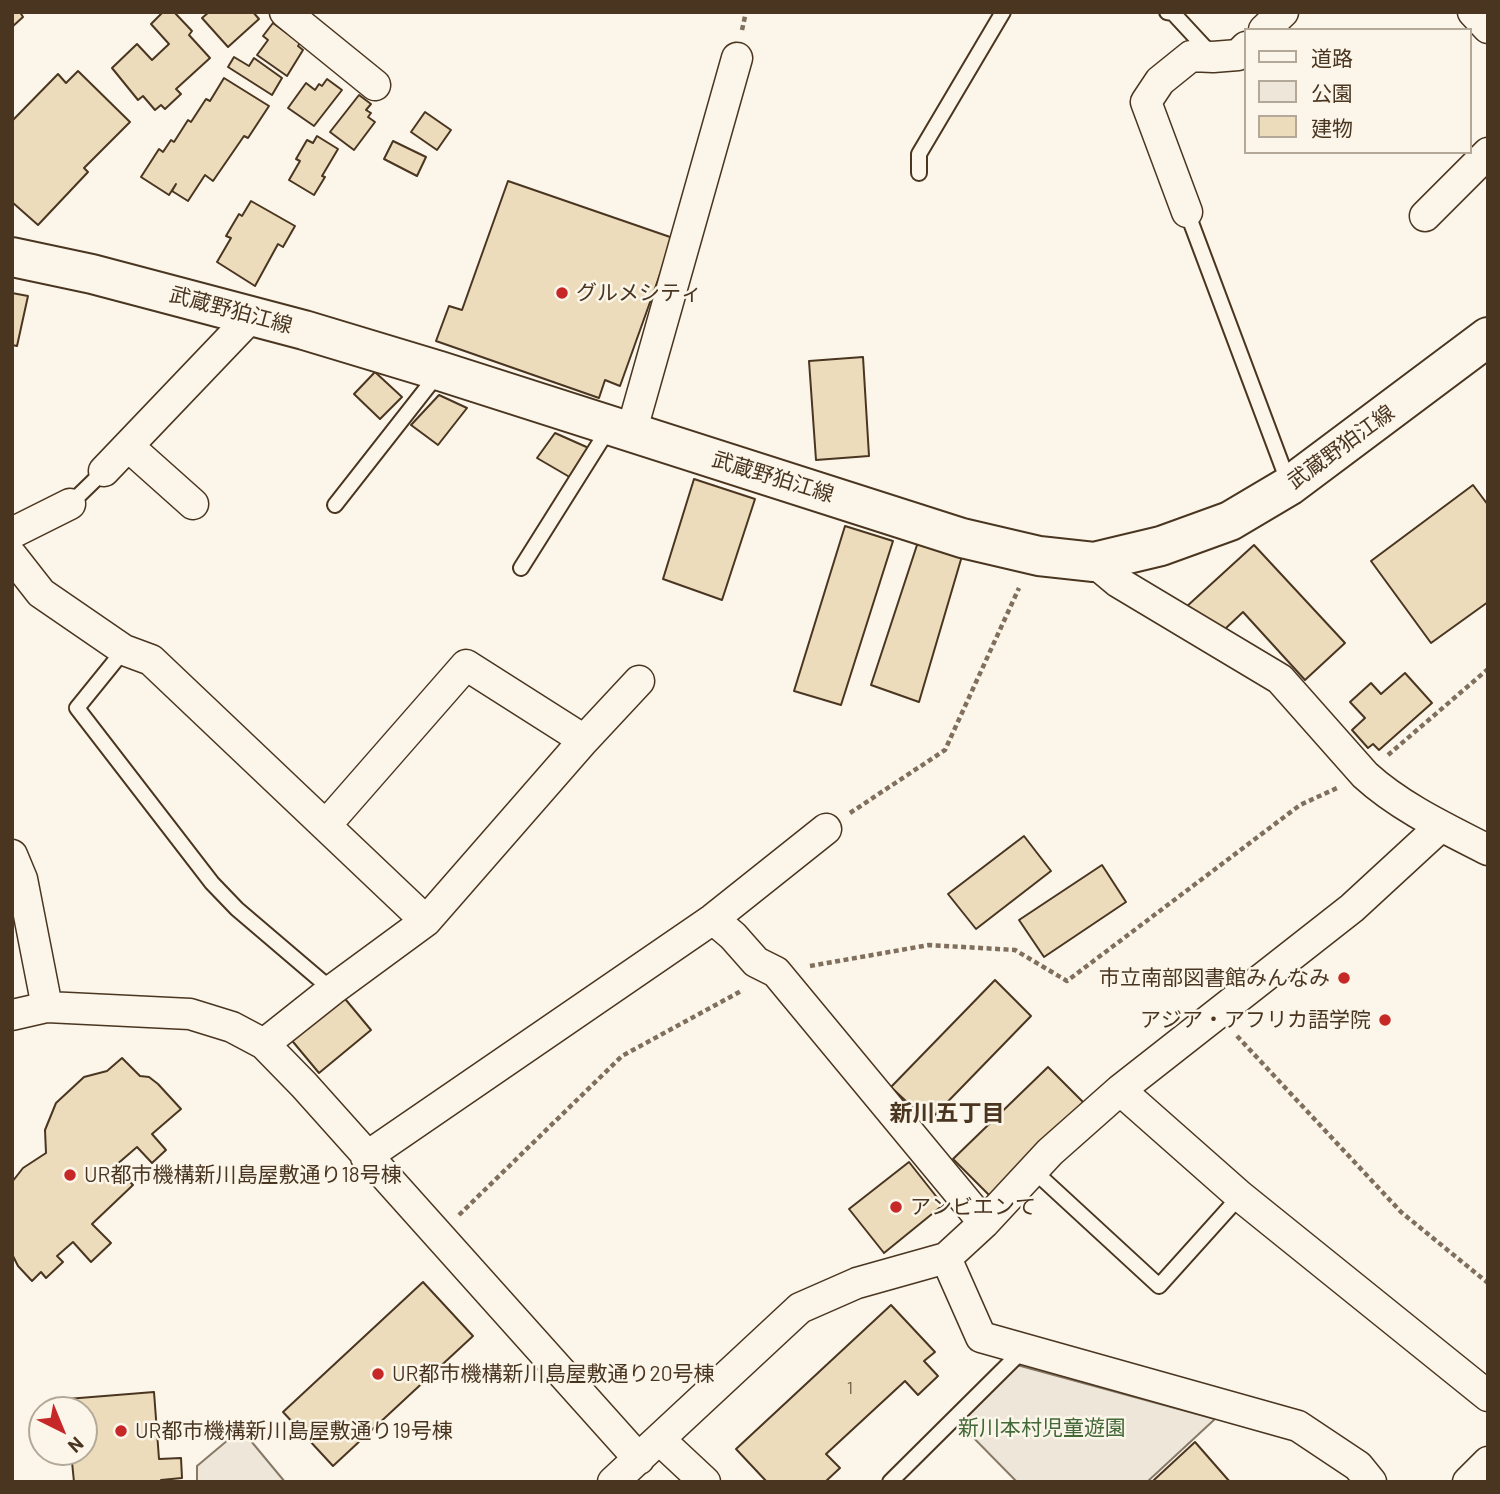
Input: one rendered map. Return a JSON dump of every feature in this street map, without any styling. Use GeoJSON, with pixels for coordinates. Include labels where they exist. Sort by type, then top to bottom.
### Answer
{"type":"FeatureCollection","features":[{"type":"Feature","properties":{"kind":"main road","name":"武蔵野狛江線"},"geometry":{"type":"LineString","coordinates":[[12,257],[92,274],[252,316],[440,371],[962,538],[1034,555],[1094,562],[1161,546],[1230,521],[1289,486],[1488,337]]}},
{"type":"Feature","properties":{"kind":"street"},"geometry":{"type":"LineString","coordinates":[[285,12],[375,85]]}},
{"type":"Feature","properties":{"kind":"street"},"geometry":{"type":"LineString","coordinates":[[1266,28],[1283,12]]}},
{"type":"Feature","properties":{"kind":"street"},"geometry":{"type":"LineString","coordinates":[[1473,12],[1488,29]]}},
{"type":"Feature","properties":{"kind":"street"},"geometry":{"type":"LineString","coordinates":[[1187,212],[1146,102],[1160,82],[1191,55],[1238,55],[1244,49]]}},
{"type":"Feature","properties":{"kind":"street"},"geometry":{"type":"LineString","coordinates":[[621,430],[737,58]]}},
{"type":"Feature","properties":{"kind":"street"},"geometry":{"type":"LineString","coordinates":[[1425,216],[1488,153]]}},
{"type":"Feature","properties":{"kind":"street"},"geometry":{"type":"LineString","coordinates":[[104,471],[252,316]]}},
{"type":"Feature","properties":{"kind":"street"},"geometry":{"type":"LineString","coordinates":[[128,446],[193,504]]}},
{"type":"Feature","properties":{"kind":"street"},"geometry":{"type":"LineString","coordinates":[[12,533],[70,504]]}},
{"type":"Feature","properties":{"kind":"street"},"geometry":{"type":"LineString","coordinates":[[12,556],[41,593],[124,650],[151,660],[426,921]]}},
{"type":"Feature","properties":{"kind":"street"},"geometry":{"type":"LineString","coordinates":[[1094,562],[1118,582],[1280,679],[1365,775],[1381,789],[1441,826],[1488,850]]}},
{"type":"Feature","properties":{"kind":"street"},"geometry":{"type":"LineString","coordinates":[[326,825],[466,665],[584,740]]}},
{"type":"Feature","properties":{"kind":"street"},"geometry":{"type":"LineString","coordinates":[[264,1044],[426,921],[639,681]]}},
{"type":"Feature","properties":{"kind":"street"},"geometry":{"type":"LineString","coordinates":[[613,1482],[800,1308],[857,1283],[946,1258],[984,1223],[1050,1152],[1119,1090],[1352,908],[1441,826]]}},
{"type":"Feature","properties":{"kind":"street"},"geometry":{"type":"LineString","coordinates":[[366,1157],[713,919],[826,829]]}},
{"type":"Feature","properties":{"kind":"street"},"geometry":{"type":"LineString","coordinates":[[12,855],[22,879],[47,1007]]}},
{"type":"Feature","properties":{"kind":"street"},"geometry":{"type":"LineString","coordinates":[[713,919],[733,936],[756,962],[776,972],[984,1223]]}},
{"type":"Feature","properties":{"kind":"street"},"geometry":{"type":"LineString","coordinates":[[12,1015],[47,1007],[190,1014],[232,1027],[264,1044],[304,1085],[438,1236],[649,1449],[705,1482]]}},
{"type":"Feature","properties":{"kind":"street"},"geometry":{"type":"LineString","coordinates":[[1119,1090],[1240,1196],[1488,1396]]}},
{"type":"Feature","properties":{"kind":"street"},"geometry":{"type":"LineString","coordinates":[[946,1258],[981,1337],[1298,1426],[1358,1466],[1371,1482]]}},
{"type":"Feature","properties":{"kind":"street"},"geometry":{"type":"LineString","coordinates":[[1468,1482],[1488,1462]]}},
{"type":"Feature","properties":{"kind":"lane"},"geometry":{"type":"LineString","coordinates":[[919,173],[919,154],[1003,12]]}},
{"type":"Feature","properties":{"kind":"lane"},"geometry":{"type":"LineString","coordinates":[[1167,12],[1173,13],[1213,57]]}},
{"type":"Feature","properties":{"kind":"lane"},"geometry":{"type":"LineString","coordinates":[[1187,212],[1289,486]]}},
{"type":"Feature","properties":{"kind":"lane"},"geometry":{"type":"LineString","coordinates":[[335,505],[440,371]]}},
{"type":"Feature","properties":{"kind":"lane"},"geometry":{"type":"LineString","coordinates":[[521,568],[621,430]]}},
{"type":"Feature","properties":{"kind":"lane"},"geometry":{"type":"LineString","coordinates":[[70,504],[104,471]]}},
{"type":"Feature","properties":{"kind":"lane"},"geometry":{"type":"LineString","coordinates":[[124,650],[77,708],[212,883],[237,909],[332,990]]}},
{"type":"Feature","properties":{"kind":"lane"},"geometry":{"type":"LineString","coordinates":[[1034,1170],[1159,1286],[1240,1196]]}},
{"type":"Feature","properties":{"kind":"lane"},"geometry":{"type":"LineString","coordinates":[[890,1482],[1024,1349]]}},
{"type":"Feature","properties":{"kind":"path"},"geometry":{"type":"LineString","coordinates":[[826,829],[945,750],[1034,555]]}},
{"type":"Feature","properties":{"kind":"path"},"geometry":{"type":"LineString","coordinates":[[438,1236],[622,1056],[776,972],[929,944],[1015,950],[1067,981],[1300,805],[1365,775],[1488,669]]}},
{"type":"Feature","properties":{"kind":"path"},"geometry":{"type":"LineString","coordinates":[[1219,1013],[1256,1058],[1401,1212],[1488,1283]]}},
{"type":"Feature","properties":{"kind":"green space","name":"新川本村児童遊園"},"geometry":{"type":"Polygon","coordinates":[[[1017,1365],[1215,1419],[1147,1482],[1017,1482],[957,1421],[1017,1365]]]}},
{"type":"Feature","properties":{"kind":"green space"},"geometry":{"type":"Polygon","coordinates":[[[241,1429],[285,1482],[197,1482],[197,1466],[241,1429]]]}},
{"type":"Feature","properties":{"kind":"building"},"geometry":{"type":"Polygon","coordinates":[[[12,12],[20,12],[23,17],[12,27],[12,12]]]}},
{"type":"Feature","properties":{"kind":"building"},"geometry":{"type":"Polygon","coordinates":[[[163,12],[174,12],[192,31],[189,35],[210,58],[176,89],[181,94],[165,109],[161,105],[155,110],[143,96],[138,100],[112,68],[137,44],[152,60],[169,44],[151,24],[163,12]]]}},
{"type":"Feature","properties":{"kind":"building"},"geometry":{"type":"Polygon","coordinates":[[[209,12],[253,12],[259,19],[228,47],[202,18],[209,12]]]}},
{"type":"Feature","properties":{"kind":"building"},"geometry":{"type":"Polygon","coordinates":[[[273,23],[300,43],[298,46],[303,50],[287,76],[257,55],[268,40],[263,36],[273,23]]]}},
{"type":"Feature","properties":{"kind":"building"},"geometry":{"type":"Polygon","coordinates":[[[234,57],[249,66],[254,58],[282,78],[272,95],[228,67],[234,57]]]}},
{"type":"Feature","properties":{"kind":"building"},"geometry":{"type":"Polygon","coordinates":[[[78,71],[130,122],[84,168],[88,172],[38,225],[12,202],[12,121],[58,74],[66,83],[78,71]]]}},
{"type":"Feature","properties":{"kind":"building"},"geometry":{"type":"Polygon","coordinates":[[[224,78],[269,106],[248,138],[244,136],[213,181],[205,175],[188,201],[172,191],[176,184],[169,195],[141,177],[159,149],[163,152],[171,140],[174,142],[206,99],[210,101],[224,78]]]}},
{"type":"Feature","properties":{"kind":"building"},"geometry":{"type":"Polygon","coordinates":[[[327,79],[342,90],[314,126],[288,108],[306,83],[315,90],[327,79]]]}},
{"type":"Feature","properties":{"kind":"building"},"geometry":{"type":"Polygon","coordinates":[[[359,95],[371,104],[366,110],[371,113],[368,117],[375,122],[354,150],[330,132],[359,95]]]}},
{"type":"Feature","properties":{"kind":"building"},"geometry":{"type":"Polygon","coordinates":[[[425,112],[451,130],[437,150],[411,132],[425,112]]]}},
{"type":"Feature","properties":{"kind":"building"},"geometry":{"type":"Polygon","coordinates":[[[317,136],[338,149],[314,195],[289,180],[300,161],[296,159],[307,140],[313,143],[317,136]]]}},
{"type":"Feature","properties":{"kind":"building"},"geometry":{"type":"Polygon","coordinates":[[[393,141],[426,157],[417,176],[384,159],[393,141]]]}},
{"type":"Feature","properties":{"kind":"building"},"geometry":{"type":"Polygon","coordinates":[[[508,181],[673,238],[620,386],[605,380],[599,398],[436,341],[449,306],[462,310],[508,181]]]}},
{"type":"Feature","properties":{"kind":"building"},"geometry":{"type":"Polygon","coordinates":[[[251,201],[295,226],[283,247],[278,244],[255,286],[217,262],[231,238],[226,236],[239,214],[242,216],[251,201]]]}},
{"type":"Feature","properties":{"kind":"building"},"geometry":{"type":"Polygon","coordinates":[[[12,293],[28,296],[17,346],[12,345],[12,293]]]}},
{"type":"Feature","properties":{"kind":"building"},"geometry":{"type":"Polygon","coordinates":[[[863,357],[869,456],[816,460],[809,361],[863,357]]]}},
{"type":"Feature","properties":{"kind":"building"},"geometry":{"type":"Polygon","coordinates":[[[375,372],[402,397],[380,419],[354,394],[375,372]]]}},
{"type":"Feature","properties":{"kind":"building"},"geometry":{"type":"Polygon","coordinates":[[[439,395],[467,408],[438,445],[411,425],[439,395]]]}},
{"type":"Feature","properties":{"kind":"building"},"geometry":{"type":"Polygon","coordinates":[[[555,433],[591,449],[573,479],[537,458],[555,433]]]}},
{"type":"Feature","properties":{"kind":"building"},"geometry":{"type":"Polygon","coordinates":[[[694,479],[755,499],[722,600],[663,579],[694,479]]]}},
{"type":"Feature","properties":{"kind":"building"},"geometry":{"type":"Polygon","coordinates":[[[1473,485],[1488,505],[1488,602],[1431,643],[1371,561],[1473,485]]]}},
{"type":"Feature","properties":{"kind":"building"},"geometry":{"type":"Polygon","coordinates":[[[845,526],[893,541],[841,705],[794,691],[845,526]]]}},
{"type":"Feature","properties":{"kind":"building"},"geometry":{"type":"Polygon","coordinates":[[[918,542],[962,556],[919,702],[871,685],[918,542]]]}},
{"type":"Feature","properties":{"kind":"building"},"geometry":{"type":"Polygon","coordinates":[[[1254,545],[1345,643],[1305,680],[1243,612],[1225,629],[1185,608],[1254,545]]]}},
{"type":"Feature","properties":{"kind":"building"},"geometry":{"type":"Polygon","coordinates":[[[1405,673],[1432,703],[1379,750],[1373,744],[1368,748],[1352,730],[1365,718],[1350,702],[1371,683],[1381,694],[1405,673]]]}},
{"type":"Feature","properties":{"kind":"building"},"geometry":{"type":"Polygon","coordinates":[[[1024,836],[1051,871],[976,929],[948,894],[1024,836]]]}},
{"type":"Feature","properties":{"kind":"building"},"geometry":{"type":"Polygon","coordinates":[[[1102,865],[1126,902],[1044,957],[1019,920],[1102,865]]]}},
{"type":"Feature","properties":{"kind":"building"},"geometry":{"type":"Polygon","coordinates":[[[995,980],[1031,1016],[928,1122],[891,1087],[995,980]]]}},
{"type":"Feature","properties":{"kind":"building"},"geometry":{"type":"Polygon","coordinates":[[[341,994],[371,1030],[319,1073],[289,1037],[341,994]]]}},
{"type":"Feature","properties":{"kind":"building","name":"UR都市機構新川島屋敷通り18号棟"},"geometry":{"type":"Polygon","coordinates":[[[122,1058],[140,1076],[149,1077],[158,1084],[181,1109],[152,1134],[166,1150],[152,1163],[137,1147],[115,1166],[133,1185],[92,1224],[111,1243],[91,1262],[73,1242],[57,1256],[63,1262],[46,1278],[41,1272],[32,1281],[18,1266],[12,1254],[12,1182],[23,1168],[46,1153],[45,1130],[56,1103],[84,1077],[107,1071],[122,1058]]]}},
{"type":"Feature","properties":{"kind":"building"},"geometry":{"type":"Polygon","coordinates":[[[1048,1067],[1086,1105],[991,1197],[953,1159],[1048,1067]]]}},
{"type":"Feature","properties":{"kind":"building","name":"アンビエンて"},"geometry":{"type":"Polygon","coordinates":[[[909,1162],[943,1205],[884,1253],[849,1209],[909,1162]]]}},
{"type":"Feature","properties":{"kind":"building","name":"UR都市機構新川島屋敷通り20号棟"},"geometry":{"type":"Polygon","coordinates":[[[423,1282],[473,1336],[333,1466],[283,1412],[423,1282]]]}},
{"type":"Feature","properties":{"kind":"building"},"geometry":{"type":"Polygon","coordinates":[[[891,1305],[935,1352],[924,1361],[938,1376],[918,1395],[905,1381],[826,1454],[840,1468],[825,1482],[767,1482],[736,1449],[891,1305]]]}},
{"type":"Feature","properties":{"kind":"building","name":"UR都市機構新川島屋敷通り19号棟"},"geometry":{"type":"Polygon","coordinates":[[[154,1392],[159,1459],[181,1458],[182,1478],[161,1482],[74,1482],[72,1466],[98,1466],[98,1397],[154,1392]]]}},
{"type":"Feature","properties":{"kind":"building"},"geometry":{"type":"Polygon","coordinates":[[[1195,1442],[1230,1482],[1152,1482],[1155,1479],[1195,1442]]]}},
{"type":"Feature","properties":{"kind":"place","name":"グルメシティ"},"geometry":{"type":"Point","coordinates":[562,293]}},
{"type":"Feature","properties":{"kind":"place","name":"市立南部図書館みんなみ"},"geometry":{"type":"Point","coordinates":[1344,978]}},
{"type":"Feature","properties":{"kind":"place","name":"アジア・アフリカ語学院"},"geometry":{"type":"Point","coordinates":[1385,1020]}},
{"type":"Feature","properties":{"kind":"place","name":"UR都市機構新川島屋敷通り18号棟"},"geometry":{"type":"Point","coordinates":[70,1175]}},
{"type":"Feature","properties":{"kind":"place","name":"アンビエンて"},"geometry":{"type":"Point","coordinates":[896,1207]}},
{"type":"Feature","properties":{"kind":"place","name":"UR都市機構新川島屋敷通り20号棟"},"geometry":{"type":"Point","coordinates":[378,1374]}},
{"type":"Feature","properties":{"kind":"place","name":"UR都市機構新川島屋敷通り19号棟"},"geometry":{"type":"Point","coordinates":[121,1431]}},
{"type":"Feature","properties":{"kind":"district","name":"新川五丁目"},"geometry":{"type":"Point","coordinates":[947,1113]}}]}
